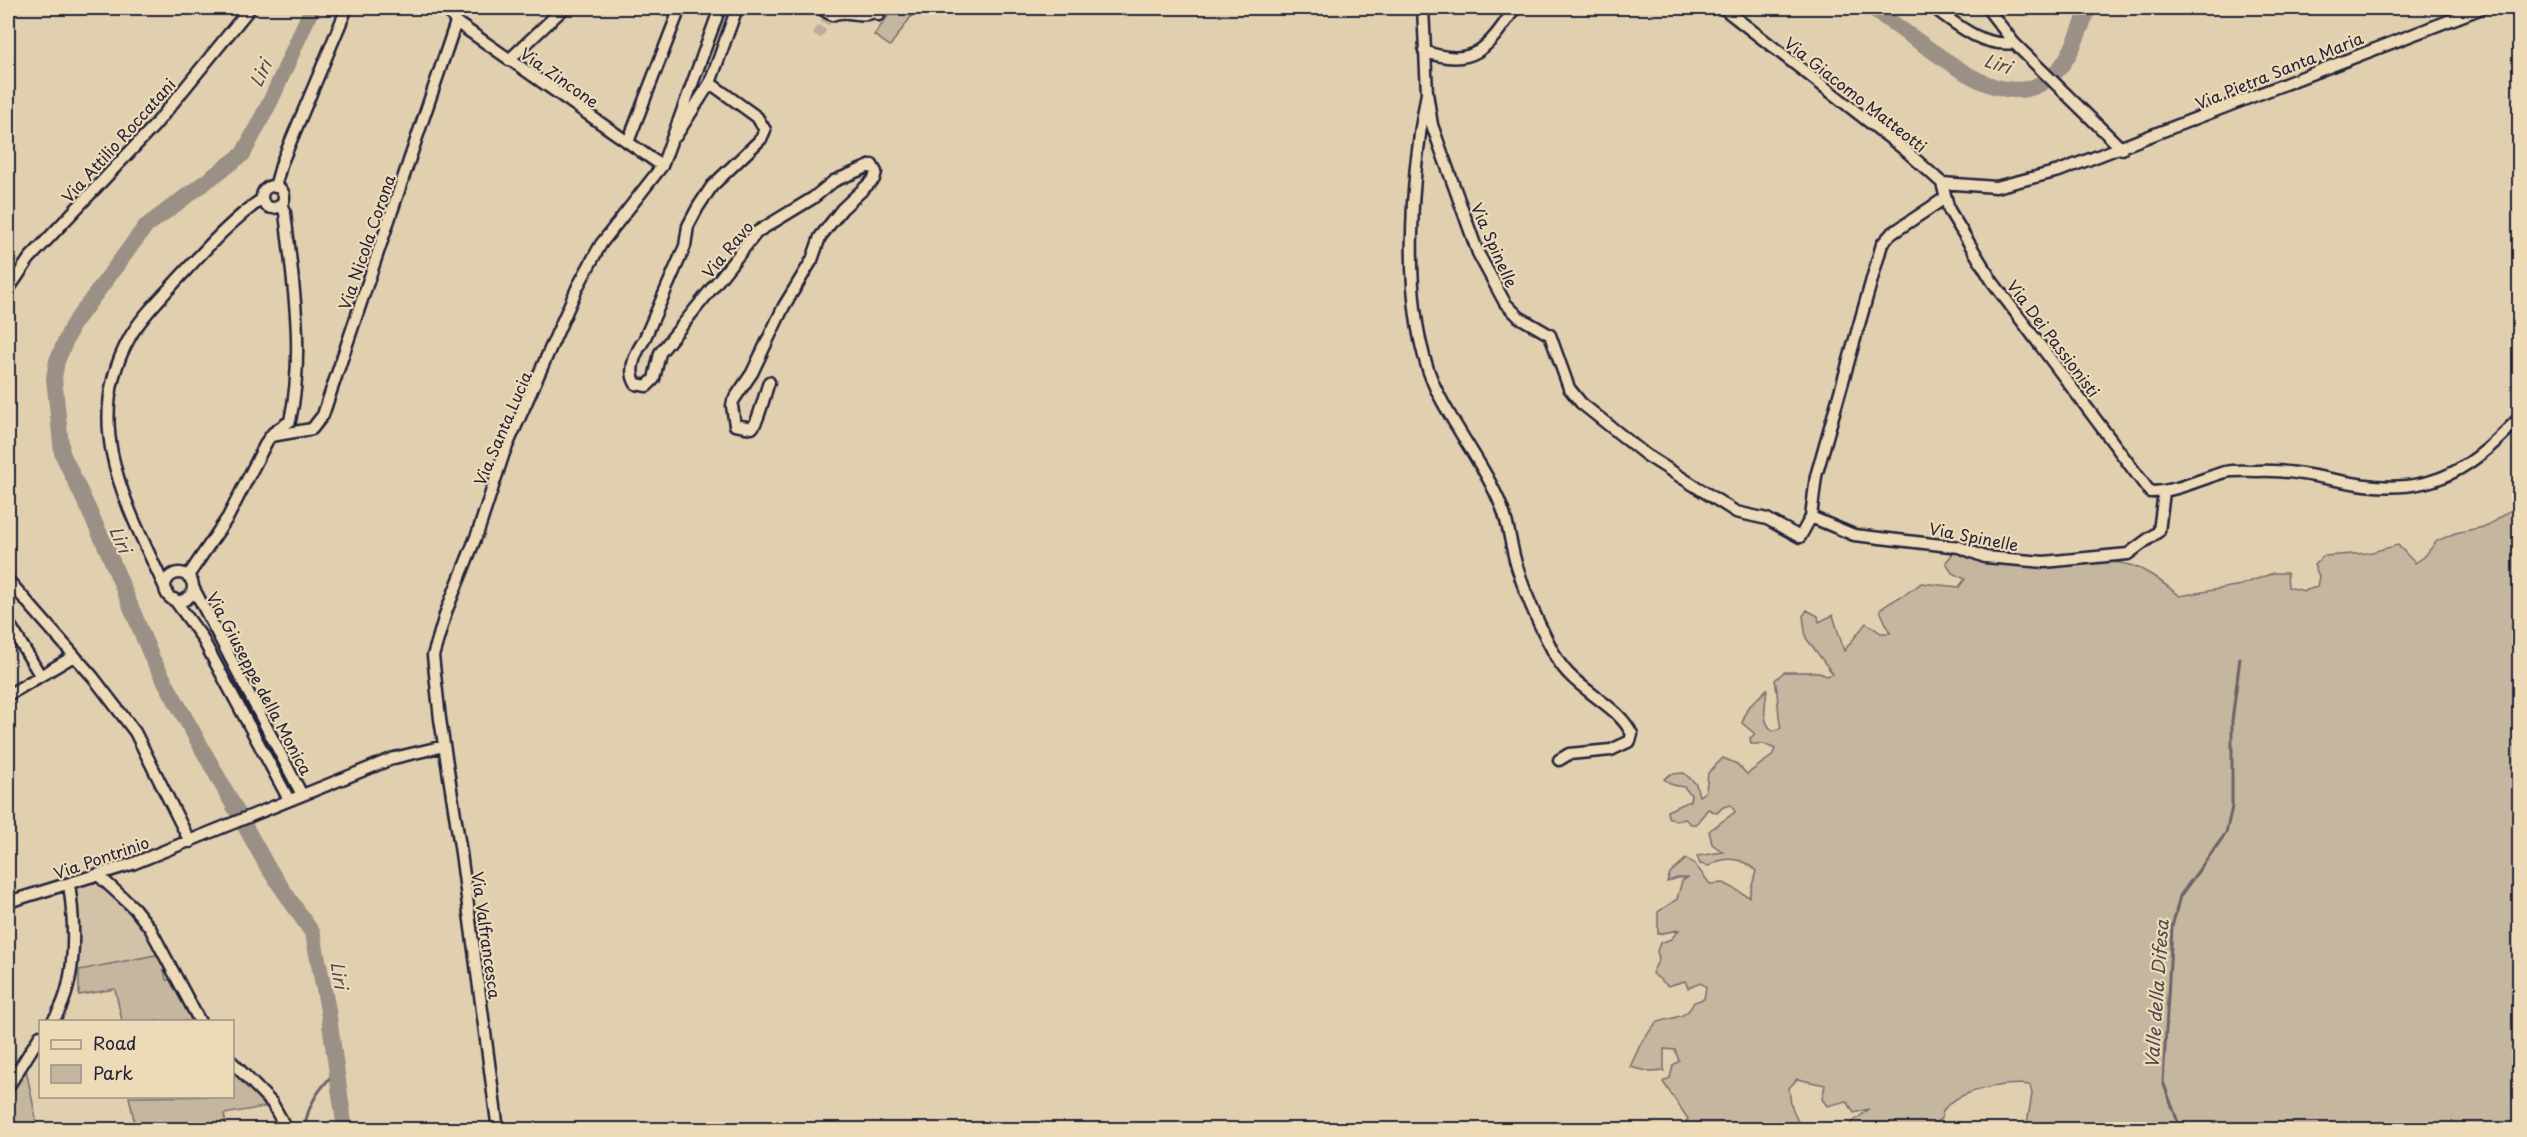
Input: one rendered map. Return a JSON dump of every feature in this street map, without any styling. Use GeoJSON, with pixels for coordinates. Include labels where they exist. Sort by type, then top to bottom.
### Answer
{"type":"FeatureCollection","features":[{"type":"Feature","properties":{"kind":"street","name":"Via Attilio Roccatani"},"geometry":{"type":"LineString","coordinates":[[8,290],[28,259],[155,125],[250,8]]}},
{"type":"Feature","properties":{"kind":"street"},"geometry":{"type":"LineString","coordinates":[[275,187],[282,162],[347,8]]}},
{"type":"Feature","properties":{"kind":"street"},"geometry":{"type":"LineString","coordinates":[[628,142],[680,8]]}},
{"type":"Feature","properties":{"kind":"street","name":"Via Santa Lucia"},"geometry":{"type":"LineString","coordinates":[[444,746],[433,656],[446,612],[478,532],[504,453],[578,286],[600,244],[662,166],[720,8]]}},
{"type":"Feature","properties":{"kind":"street"},"geometry":{"type":"LineString","coordinates":[[669,146],[688,122],[710,83],[737,8]]}},
{"type":"Feature","properties":{"kind":"street"},"geometry":{"type":"LineString","coordinates":[[820,8],[832,15],[842,11],[881,11]]}},
{"type":"Feature","properties":{"kind":"street","name":"Via Spinelle"},"geometry":{"type":"LineString","coordinates":[[1423,8],[1427,93],[1432,125],[1487,272],[1505,303],[1513,312],[1550,335],[1569,388],[1581,403],[1646,455],[1736,512],[1767,519],[1800,537],[1811,517],[1854,535],[1959,547],[1985,557],[2043,562],[2128,554],[2159,531],[2164,492]]}},
{"type":"Feature","properties":{"kind":"street"},"geometry":{"type":"LineString","coordinates":[[1424,51],[1444,58],[1467,57],[1476,54],[1496,34],[1515,8]]}},
{"type":"Feature","properties":{"kind":"street","name":"Via Giacomo Matteotti"},"geometry":{"type":"LineString","coordinates":[[1722,8],[1905,150],[1942,183]]}},
{"type":"Feature","properties":{"kind":"street"},"geometry":{"type":"LineString","coordinates":[[1934,8],[1983,40],[2018,47]]}},
{"type":"Feature","properties":{"kind":"street"},"geometry":{"type":"LineString","coordinates":[[1987,8],[2018,47],[2122,149]]}},
{"type":"Feature","properties":{"kind":"street","name":"Via Pietra Santa Maria"},"geometry":{"type":"LineString","coordinates":[[1942,183],[1996,187],[2059,171],[2122,149],[2303,75],[2482,8]]}},
{"type":"Feature","properties":{"kind":"street","name":"Via Zincone"},"geometry":{"type":"LineString","coordinates":[[451,9],[456,22],[662,166]]}},
{"type":"Feature","properties":{"kind":"street"},"geometry":{"type":"LineString","coordinates":[[509,60],[560,9]]}},
{"type":"Feature","properties":{"kind":"street","name":"Via Nicola Corona"},"geometry":{"type":"LineString","coordinates":[[271,436],[312,429],[323,415],[456,22]]}},
{"type":"Feature","properties":{"kind":"street","name":"Via Ravo"},"geometry":{"type":"LineString","coordinates":[[710,83],[757,117],[765,130],[761,139],[712,186],[688,226],[685,246],[644,340],[636,352],[633,369],[636,384],[647,386],[654,379],[660,353],[757,232],[813,198],[834,181],[872,165],[876,172],[874,179],[842,209],[820,237],[812,260],[784,306],[752,373],[734,401],[732,406],[735,425],[752,428],[757,423],[761,401],[769,382]]}},
{"type":"Feature","properties":{"kind":"street"},"geometry":{"type":"LineString","coordinates":[[1427,93],[1415,188],[1412,260],[1416,327],[1424,357],[1434,385],[1502,508],[1518,571],[1557,659],[1574,680],[1626,723],[1632,734],[1630,741],[1611,750],[1569,754],[1559,760]]}},
{"type":"Feature","properties":{"kind":"street","name":"Via Dei Passionisti"},"geometry":{"type":"LineString","coordinates":[[1942,183],[1945,198],[1992,281],[2150,492],[2164,492]]}},
{"type":"Feature","properties":{"kind":"street"},"geometry":{"type":"LineString","coordinates":[[275,187],[266,189],[262,199],[268,207],[275,208],[281,204]]}},
{"type":"Feature","properties":{"kind":"street"},"geometry":{"type":"LineString","coordinates":[[188,576],[228,517],[271,436],[290,421],[297,370],[298,338],[285,213],[281,204],[283,194],[275,187]]}},
{"type":"Feature","properties":{"kind":"street"},"geometry":{"type":"LineString","coordinates":[[1811,517],[1819,465],[1882,244],[1891,234],[1945,198]]}},
{"type":"Feature","properties":{"kind":"street","name":"Via Giuseppe della Monica"},"geometry":{"type":"LineString","coordinates":[[262,199],[235,217],[159,300],[130,337],[110,391],[108,418],[115,474],[170,596],[201,636],[288,798]]}},
{"type":"Feature","properties":{"kind":"street"},"geometry":{"type":"LineString","coordinates":[[2164,492],[2227,472],[2285,470],[2366,485],[2414,485],[2455,474],[2489,450],[2520,417]]}},
{"type":"Feature","properties":{"kind":"street"},"geometry":{"type":"LineString","coordinates":[[179,573],[188,576],[193,587],[187,598],[170,596],[166,583],[171,576],[179,573]]}},
{"type":"Feature","properties":{"kind":"street"},"geometry":{"type":"LineString","coordinates":[[8,580],[74,656],[135,732],[190,842]]}},
{"type":"Feature","properties":{"kind":"street","name":"Via Giuseppe della Monica"},"geometry":{"type":"LineString","coordinates":[[193,587],[301,793]]}},
{"type":"Feature","properties":{"kind":"street"},"geometry":{"type":"LineString","coordinates":[[8,622],[40,675]]}},
{"type":"Feature","properties":{"kind":"street"},"geometry":{"type":"LineString","coordinates":[[8,695],[74,656]]}},
{"type":"Feature","properties":{"kind":"street"},"geometry":{"type":"LineString","coordinates":[[288,798],[394,758],[444,746]]}},
{"type":"Feature","properties":{"kind":"street","name":"Via Valfrancesca"},"geometry":{"type":"LineString","coordinates":[[444,746],[461,853],[498,1130]]}},
{"type":"Feature","properties":{"kind":"street","name":"Via Pontrinio"},"geometry":{"type":"LineString","coordinates":[[8,902],[98,875],[190,842],[288,798]]}},
{"type":"Feature","properties":{"kind":"street"},"geometry":{"type":"LineString","coordinates":[[98,875],[134,908],[150,928],[199,1020]]}},
{"type":"Feature","properties":{"kind":"street"},"geometry":{"type":"LineString","coordinates":[[53,1020],[68,993],[74,915],[69,884]]}},
{"type":"Feature","properties":{"kind":"street"},"geometry":{"type":"LineString","coordinates":[[8,1088],[39,1038]]}},
{"type":"Feature","properties":{"kind":"street"},"geometry":{"type":"LineString","coordinates":[[234,1064],[272,1103],[287,1130]]}},
{"type":"Feature","properties":{"kind":"shaded area"},"geometry":{"type":"Polygon","coordinates":[[[97,878],[132,910],[161,954],[77,970],[78,911],[71,885],[97,878]]]}},
{"type":"Feature","properties":{"kind":"green space"},"geometry":{"type":"Polygon","coordinates":[[[894,8],[916,10],[890,46],[874,35],[894,8]]]}},
{"type":"Feature","properties":{"kind":"green space"},"geometry":{"type":"Polygon","coordinates":[[[2519,507],[2519,1129],[2026,1129],[2032,1094],[2030,1085],[2020,1084],[1993,1087],[1964,1095],[1944,1109],[1941,1119],[1924,1129],[1849,1129],[1849,1125],[1869,1109],[1854,1113],[1847,1101],[1827,1106],[1822,1099],[1825,1085],[1797,1079],[1789,1088],[1791,1105],[1801,1129],[1679,1129],[1688,1119],[1663,1082],[1670,1078],[1673,1065],[1679,1061],[1675,1050],[1664,1049],[1664,1071],[1651,1072],[1630,1067],[1642,1041],[1656,1023],[1683,1015],[1694,1002],[1704,999],[1706,987],[1701,983],[1688,988],[1685,981],[1668,986],[1652,973],[1659,959],[1657,951],[1660,943],[1671,939],[1679,930],[1658,934],[1658,912],[1677,899],[1682,881],[1687,878],[1677,878],[1667,882],[1670,873],[1686,859],[1694,863],[1710,884],[1724,883],[1749,897],[1756,871],[1746,863],[1727,859],[1709,866],[1700,864],[1697,856],[1723,852],[1712,844],[1709,831],[1735,812],[1731,805],[1723,807],[1717,813],[1708,809],[1696,824],[1691,824],[1685,819],[1676,821],[1668,817],[1667,811],[1690,801],[1691,795],[1684,787],[1673,785],[1664,779],[1671,774],[1684,773],[1696,784],[1699,796],[1706,791],[1708,773],[1723,758],[1737,764],[1747,774],[1772,756],[1775,749],[1764,744],[1751,744],[1750,738],[1755,734],[1742,723],[1747,709],[1767,689],[1766,722],[1773,731],[1781,728],[1775,680],[1784,672],[1819,672],[1826,676],[1833,674],[1806,638],[1803,616],[1807,610],[1818,616],[1819,622],[1833,615],[1844,651],[1866,623],[1881,633],[1890,633],[1880,610],[1885,606],[1921,583],[1959,587],[1965,579],[1952,573],[1946,562],[1954,552],[1981,559],[2022,565],[2107,562],[2124,564],[2146,572],[2180,596],[2241,585],[2273,573],[2287,573],[2288,587],[2304,591],[2317,587],[2319,576],[2314,565],[2323,556],[2368,553],[2398,545],[2415,563],[2424,557],[2437,541],[2455,533],[2488,526],[2519,507]]]}},
{"type":"Feature","properties":{"kind":"green space"},"geometry":{"type":"Polygon","coordinates":[[[161,954],[166,980],[174,979],[195,1020],[122,1020],[115,989],[79,995],[79,970],[161,954]]]}},
{"type":"Feature","properties":{"kind":"green space"},"geometry":{"type":"Polygon","coordinates":[[[25,1064],[38,1129],[8,1130],[8,1094],[25,1064]]]}},
{"type":"Feature","properties":{"kind":"green space"},"geometry":{"type":"Polygon","coordinates":[[[234,1067],[270,1106],[224,1114],[227,1129],[136,1129],[129,1098],[234,1098],[234,1067]]]}},
{"type":"Feature","properties":{"kind":"waterway","name":"Liri"},"geometry":{"type":"LineString","coordinates":[[312,8],[272,98],[243,154],[145,227],[72,326],[57,361],[54,378],[62,453],[107,549],[152,658],[267,866],[313,934],[328,1010],[345,1130]]}},
{"type":"Feature","properties":{"kind":"waterway","name":"Liri"},"geometry":{"type":"LineString","coordinates":[[1872,8],[1957,68],[1990,85],[2007,89],[2023,89],[2040,84],[2055,73],[2071,51],[2089,8]]}},
{"type":"Feature","properties":{"kind":"waterway","name":"Valle della Difesa"},"geometry":{"type":"LineString","coordinates":[[2181,1130],[2163,1082],[2172,927],[2180,896],[2226,833],[2232,807],[2232,721],[2240,658]]}},
{"type":"Feature","properties":{"kind":"waterway"},"geometry":{"type":"LineString","coordinates":[[304,1130],[308,1112],[315,1097],[337,1070]]}},
{"type":"Feature","properties":{"kind":"tunnel"},"geometry":{"type":"LineString","coordinates":[[817,36],[830,14]]}}]}
